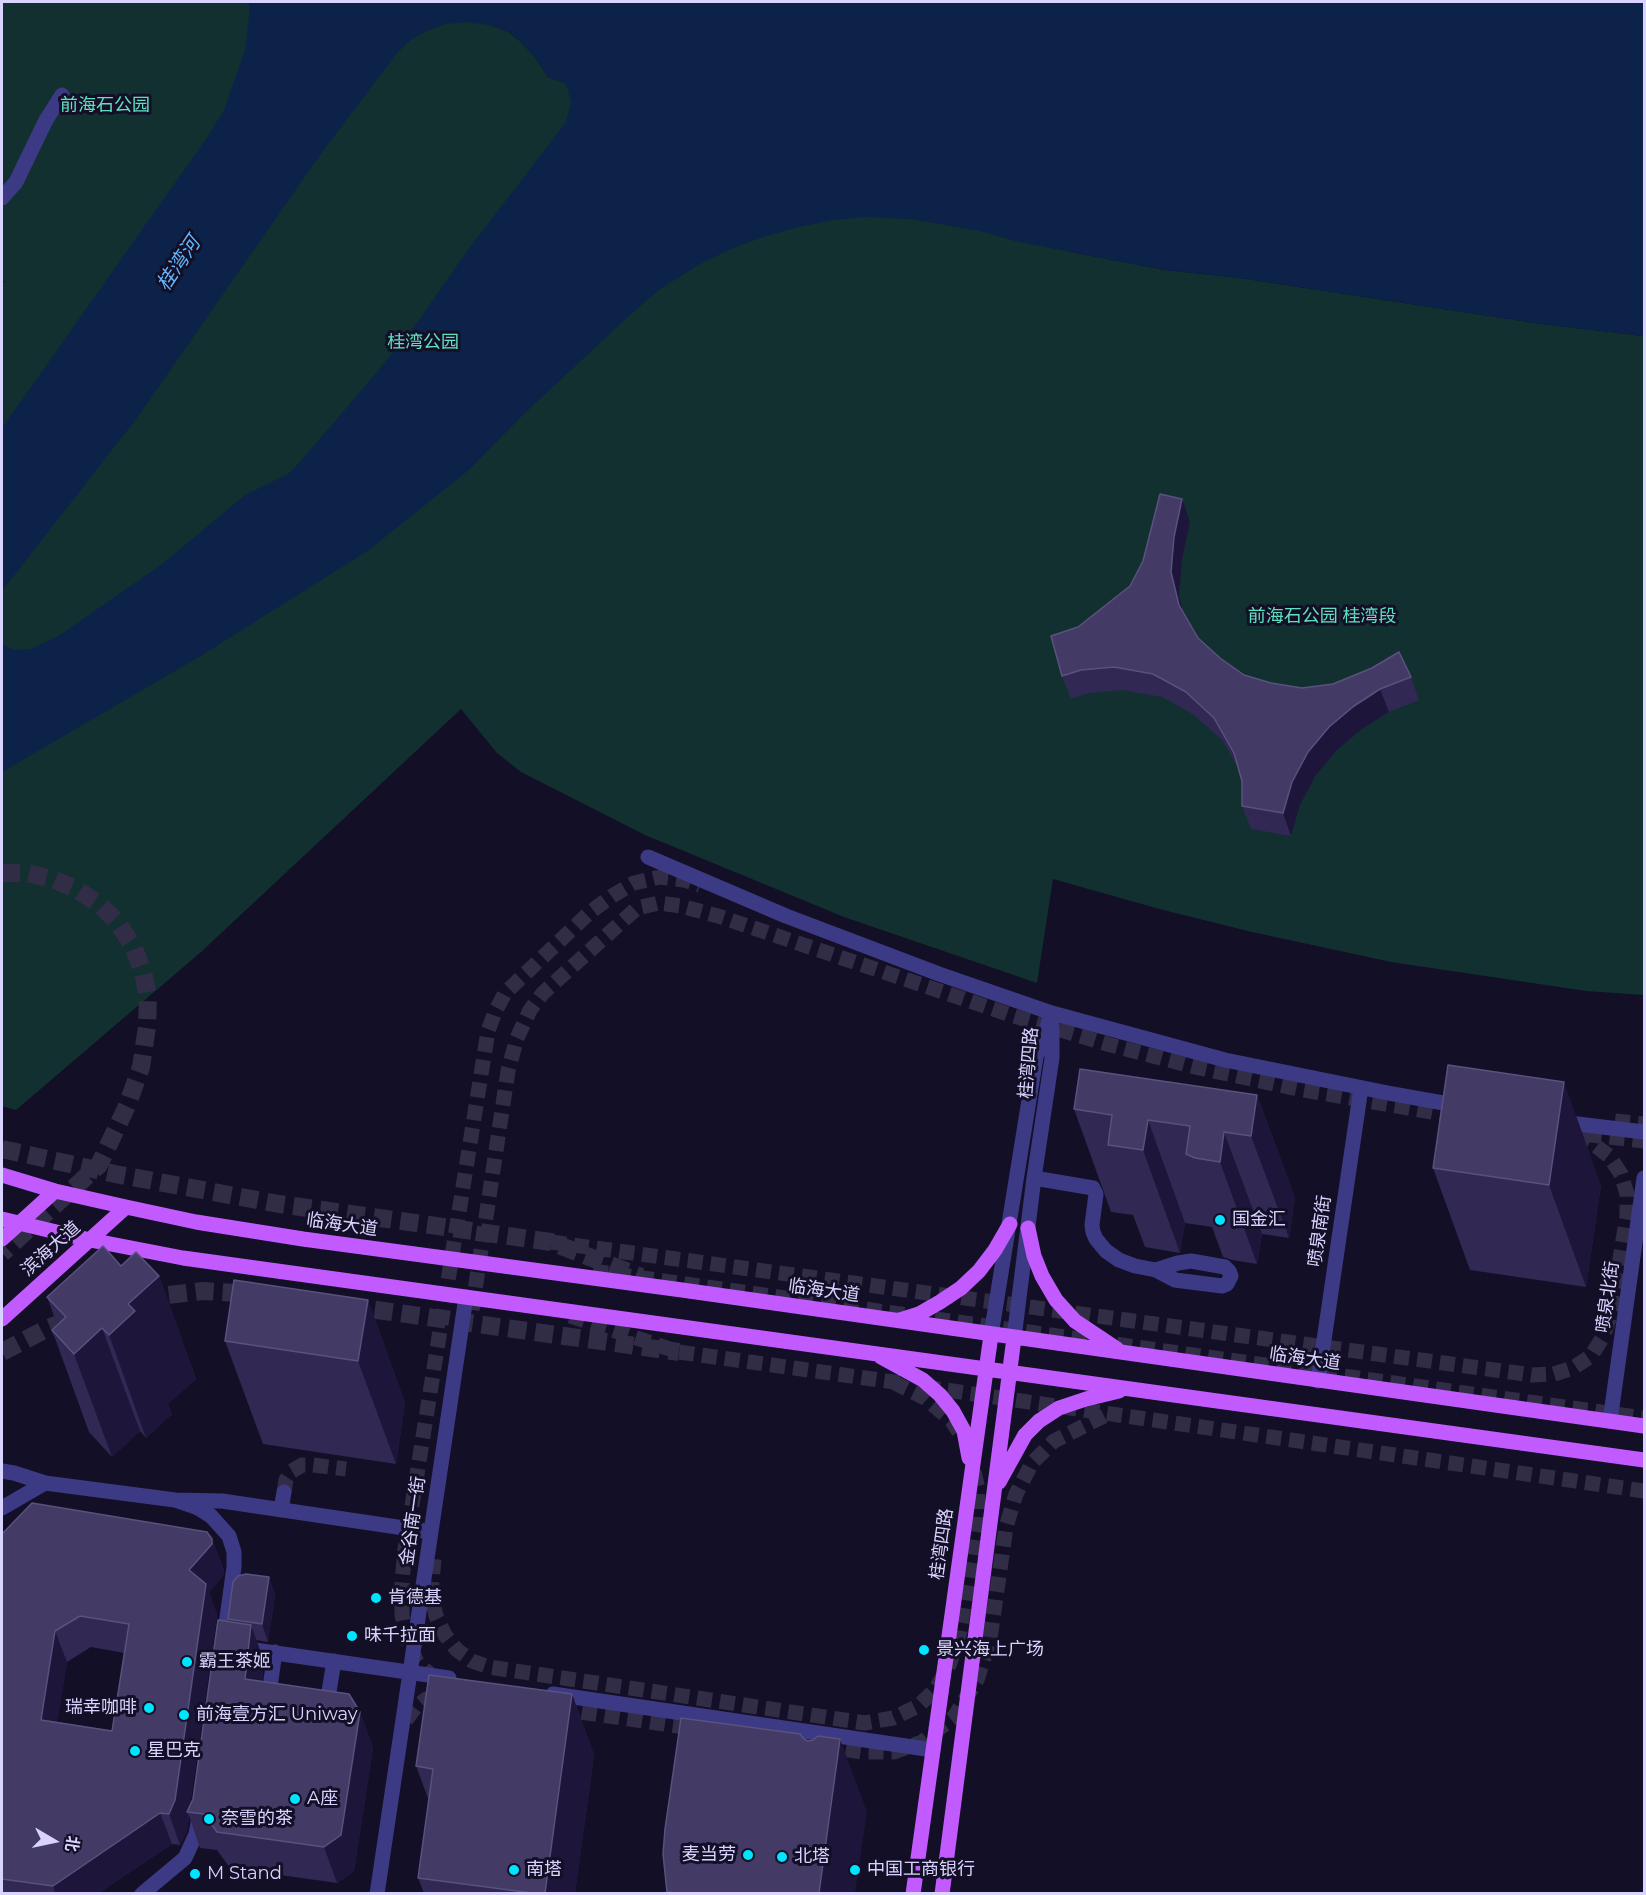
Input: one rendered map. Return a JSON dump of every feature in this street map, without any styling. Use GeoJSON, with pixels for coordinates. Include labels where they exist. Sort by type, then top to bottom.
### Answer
{"type":"FeatureCollection","features":[{"type":"Feature","properties":{"kind":"main road","name":"临海大道"},"geometry":{"type":"LineString","coordinates":[[2,1175],[55,1191],[196,1222],[303,1239],[1644,1426]]}},
{"type":"Feature","properties":{"kind":"main road"},"geometry":{"type":"LineString","coordinates":[[2,1239],[55,1191]]}},
{"type":"Feature","properties":{"kind":"main road","name":"滨海大道"},"geometry":{"type":"LineString","coordinates":[[2,1319],[126,1207]]}},
{"type":"Feature","properties":{"kind":"main road"},"geometry":{"type":"LineString","coordinates":[[2,1219],[90,1240],[183,1258],[1644,1460]]}},
{"type":"Feature","properties":{"kind":"main road"},"geometry":{"type":"LineString","coordinates":[[897,1321],[919,1314],[961,1288],[980,1271],[1010,1224]]}},
{"type":"Feature","properties":{"kind":"main road"},"geometry":{"type":"LineString","coordinates":[[1028,1228],[1042,1276],[1056,1300],[1074,1321],[1125,1353]]}},
{"type":"Feature","properties":{"kind":"main road","name":"桂湾四路"},"geometry":{"type":"LineString","coordinates":[[913,1893],[991,1335]]}},
{"type":"Feature","properties":{"kind":"main road","name":"桂湾四路"},"geometry":{"type":"LineString","coordinates":[[942,1893],[1014,1338]]}},
{"type":"Feature","properties":{"kind":"main road"},"geometry":{"type":"LineString","coordinates":[[873,1353],[923,1380],[953,1411],[964,1431],[969,1458],[970,1484]]}},
{"type":"Feature","properties":{"kind":"main road"},"geometry":{"type":"LineString","coordinates":[[994,1492],[1025,1435],[1039,1420],[1059,1408],[1128,1389]]}},
{"type":"Feature","properties":{"kind":"street"},"geometry":{"type":"LineString","coordinates":[[2,198],[16,182],[46,120],[62,95]]}},
{"type":"Feature","properties":{"kind":"street"},"geometry":{"type":"LineString","coordinates":[[648,856],[786,916],[939,974],[1052,1013],[1225,1060],[1361,1088],[1471,1107]]}},
{"type":"Feature","properties":{"kind":"street","name":"桂湾四路"},"geometry":{"type":"LineString","coordinates":[[1014,1338],[1052,1058],[1052,1013]]}},
{"type":"Feature","properties":{"kind":"street","name":"桂湾四路"},"geometry":{"type":"LineString","coordinates":[[991,1335],[1036,1057],[1052,1013]]}},
{"type":"Feature","properties":{"kind":"street","name":"喷泉南街"},"geometry":{"type":"LineString","coordinates":[[1318,1381],[1361,1088]]}},
{"type":"Feature","properties":{"kind":"street"},"geometry":{"type":"LineString","coordinates":[[1550,1120],[1644,1132]]}},
{"type":"Feature","properties":{"kind":"street"},"geometry":{"type":"LineString","coordinates":[[1034,1178],[1094,1188],[1096,1194],[1092,1225],[1100,1245],[1111,1256],[1119,1260],[1156,1270]]}},
{"type":"Feature","properties":{"kind":"street","name":"喷泉北街"},"geometry":{"type":"LineString","coordinates":[[1610,1421],[1644,1178]]}},
{"type":"Feature","properties":{"kind":"street","name":"金谷南一街"},"geometry":{"type":"LineString","coordinates":[[377,1893],[466,1297]]}},
{"type":"Feature","properties":{"kind":"street"},"geometry":{"type":"LineString","coordinates":[[2,1471],[45,1483],[175,1500],[222,1501],[431,1532]]}},
{"type":"Feature","properties":{"kind":"street"},"geometry":{"type":"LineString","coordinates":[[2,1509],[45,1483]]}},
{"type":"Feature","properties":{"kind":"street"},"geometry":{"type":"LineString","coordinates":[[281,1510],[284,1492]]}},
{"type":"Feature","properties":{"kind":"street"},"geometry":{"type":"LineString","coordinates":[[175,1500],[198,1508],[211,1516],[229,1536],[234,1552],[234,1567],[223,1651],[275,1652],[469,1681]]}},
{"type":"Feature","properties":{"kind":"street"},"geometry":{"type":"LineString","coordinates":[[275,1652],[268,1701],[280,1703]]}},
{"type":"Feature","properties":{"kind":"street"},"geometry":{"type":"LineString","coordinates":[[315,1708],[327,1710],[334,1661]]}},
{"type":"Feature","properties":{"kind":"street"},"geometry":{"type":"LineString","coordinates":[[540,1692],[933,1750]]}},
{"type":"Feature","properties":{"kind":"street"},"geometry":{"type":"LineString","coordinates":[[745,1741],[748,1723]]}},
{"type":"Feature","properties":{"kind":"street"},"geometry":{"type":"LineString","coordinates":[[142,1893],[185,1858],[196,1834],[201,1799]]}},
{"type":"Feature","properties":{"kind":"green space"},"geometry":{"type":"Polygon","coordinates":[[[2,2],[445,2],[489,25],[507,31],[534,56],[548,77],[1071,252],[1165,270],[1240,278],[1542,324],[1644,336],[1644,995],[1586,991],[1391,962],[1252,932],[1053,879],[1037,983],[844,917],[645,835],[521,772],[497,753],[461,709],[201,952],[16,1110],[2,1106],[2,284],[5,281],[2,281],[2,2]]]}},
{"type":"Feature","properties":{"kind":"water","name":"桂湾河"},"geometry":{"type":"Polygon","coordinates":[[[249,2],[1644,2],[1644,336],[1542,324],[1240,278],[1165,270],[1019,242],[980,231],[911,219],[865,217],[833,220],[799,227],[731,249],[698,265],[659,290],[525,413],[469,470],[369,550],[199,657],[2,772],[2,645],[16,650],[31,649],[60,635],[162,564],[245,495],[288,474],[419,320],[467,251],[566,122],[571,102],[566,84],[548,77],[534,56],[507,31],[489,25],[466,22],[445,24],[411,40],[397,53],[320,155],[137,418],[2,591],[2,428],[224,110],[245,50],[249,2]]]}},
{"type":"Feature","properties":{"kind":"building"},"geometry":{"type":"Polygon","coordinates":[[[1160,494],[1182,499],[1174,537],[1171,572],[1179,605],[1198,638],[1220,658],[1244,675],[1271,683],[1302,688],[1333,684],[1372,668],[1399,652],[1411,677],[1380,689],[1354,706],[1329,727],[1308,752],[1292,782],[1283,813],[1242,806],[1242,781],[1234,753],[1214,718],[1186,692],[1153,674],[1114,667],[1081,670],[1062,676],[1051,636],[1078,627],[1130,586],[1143,561],[1160,494]]]}},
{"type":"Feature","properties":{"kind":"building"},"geometry":{"type":"Polygon","coordinates":[[[1448,1065],[1564,1082],[1549,1185],[1433,1168],[1448,1065]]]}},
{"type":"Feature","properties":{"kind":"building"},"geometry":{"type":"Polygon","coordinates":[[[1080,1069],[1257,1095],[1251,1136],[1224,1132],[1220,1162],[1195,1158],[1186,1154],[1190,1126],[1148,1120],[1143,1150],[1108,1145],[1112,1115],[1074,1109],[1080,1069]]]}},
{"type":"Feature","properties":{"kind":"building"},"geometry":{"type":"Polygon","coordinates":[[[103,1246],[121,1266],[136,1252],[159,1276],[128,1304],[135,1311],[109,1335],[102,1328],[74,1354],[52,1330],[66,1317],[47,1297],[103,1246]]]}},
{"type":"Feature","properties":{"kind":"building"},"geometry":{"type":"Polygon","coordinates":[[[234,1280],[368,1300],[358,1361],[225,1341],[234,1280]]]}},
{"type":"Feature","properties":{"kind":"building","name":"前海壹方汇 Uniway"},"geometry":{"type":"Polygon","coordinates":[[[32,1503],[207,1532],[212,1539],[212,1544],[189,1570],[206,1584],[175,1800],[169,1814],[160,1813],[53,1886],[2,1879],[2,1534],[32,1503]],[[80,1616],[55,1631],[41,1720],[112,1731],[129,1624],[80,1616]]]}},
{"type":"Feature","properties":{"kind":"building"},"geometry":{"type":"Polygon","coordinates":[[[246,1574],[269,1577],[262,1624],[228,1619],[233,1582],[238,1576],[246,1574]]]}},
{"type":"Feature","properties":{"kind":"building"},"geometry":{"type":"Polygon","coordinates":[[[218,1620],[251,1625],[245,1679],[349,1694],[360,1712],[341,1835],[324,1847],[217,1832],[204,1814],[187,1812],[193,1799],[218,1620]]]}},
{"type":"Feature","properties":{"kind":"building"},"geometry":{"type":"Polygon","coordinates":[[[429,1675],[572,1694],[545,1893],[418,1878],[433,1769],[416,1766],[429,1675]]]}},
{"type":"Feature","properties":{"kind":"building"},"geometry":{"type":"Polygon","coordinates":[[[681,1718],[800,1734],[808,1741],[818,1736],[840,1739],[819,1893],[667,1892],[663,1854],[665,1829],[681,1718]]]}},
{"type":"Feature","properties":{"kind":"tunnel"},"geometry":{"type":"LineString","coordinates":[[2,873],[26,873],[53,879],[76,889],[100,905],[117,922],[133,946],[143,972],[148,997],[147,1027],[141,1067],[127,1106],[99,1165],[2,1253]]}},
{"type":"Feature","properties":{"kind":"tunnel"},"geometry":{"type":"LineString","coordinates":[[435,1679],[417,1662],[407,1641],[402,1615],[402,1583],[405,1549],[488,1031],[505,993],[589,913],[612,896],[634,883],[660,877],[700,885]]}},
{"type":"Feature","properties":{"kind":"tunnel"},"geometry":{"type":"LineString","coordinates":[[472,1310],[508,1071],[517,1038],[530,1010],[543,993],[637,908],[659,903],[681,906],[718,916],[1014,1016],[1107,1044],[1195,1067],[1298,1089],[1460,1117]]}},
{"type":"Feature","properties":{"kind":"tunnel"},"geometry":{"type":"LineString","coordinates":[[1615,1121],[1644,1124]]}},
{"type":"Feature","properties":{"kind":"tunnel"},"geometry":{"type":"LineString","coordinates":[[1564,1132],[1644,1141]]}},
{"type":"Feature","properties":{"kind":"tunnel"},"geometry":{"type":"LineString","coordinates":[[551,1242],[1532,1375],[1554,1374],[1573,1368],[1591,1356],[1603,1337],[1611,1313],[1627,1216],[1627,1194],[1621,1174],[1609,1156],[1580,1137]]}},
{"type":"Feature","properties":{"kind":"tunnel"},"geometry":{"type":"LineString","coordinates":[[2,1149],[115,1174],[279,1204],[551,1242],[641,1277]]}},
{"type":"Feature","properties":{"kind":"tunnel"},"geometry":{"type":"LineString","coordinates":[[593,1271],[1644,1418]]}},
{"type":"Feature","properties":{"kind":"tunnel"},"geometry":{"type":"LineString","coordinates":[[142,1298],[203,1291],[255,1294]]}},
{"type":"Feature","properties":{"kind":"tunnel"},"geometry":{"type":"LineString","coordinates":[[348,1306],[679,1352]]}},
{"type":"Feature","properties":{"kind":"tunnel"},"geometry":{"type":"LineString","coordinates":[[2,1352],[46,1329],[78,1316]]}},
{"type":"Feature","properties":{"kind":"tunnel"},"geometry":{"type":"LineString","coordinates":[[570,1316],[679,1352],[901,1383]]}},
{"type":"Feature","properties":{"kind":"tunnel"},"geometry":{"type":"LineString","coordinates":[[893,1382],[925,1398],[952,1421],[960,1434]]}},
{"type":"Feature","properties":{"kind":"tunnel"},"geometry":{"type":"LineString","coordinates":[[925,1387],[1644,1491]]}},
{"type":"Feature","properties":{"kind":"tunnel"},"geometry":{"type":"LineString","coordinates":[[823,1746],[862,1752],[894,1752],[922,1742],[954,1717],[977,1680],[990,1639],[1006,1527],[1016,1494],[1032,1463],[1054,1441],[1110,1413]]}},
{"type":"Feature","properties":{"kind":"tunnel"},"geometry":{"type":"LineString","coordinates":[[284,1492],[286,1480],[292,1471],[302,1465],[346,1469]]}},
{"type":"Feature","properties":{"kind":"tunnel"},"geometry":{"type":"LineString","coordinates":[[434,1559],[431,1594],[436,1616],[445,1635],[457,1650],[472,1661],[489,1667],[865,1723],[893,1718],[918,1706],[936,1689],[950,1663],[960,1631],[977,1524],[978,1489],[973,1467]]}},
{"type":"Feature","properties":{"kind":"tunnel"},"geometry":{"type":"LineString","coordinates":[[406,1720],[426,1699],[444,1695]]}},
{"type":"Feature","properties":{"kind":"tunnel"},"geometry":{"type":"LineString","coordinates":[[559,1709],[699,1729]]}},
{"type":"Feature","properties":{"kind":"place","name":"国金汇"},"geometry":{"type":"Point","coordinates":[1220,1220]}},
{"type":"Feature","properties":{"kind":"place","name":"肯德基"},"geometry":{"type":"Point","coordinates":[376,1598]}},
{"type":"Feature","properties":{"kind":"place","name":"味千拉面"},"geometry":{"type":"Point","coordinates":[352,1636]}},
{"type":"Feature","properties":{"kind":"place","name":"景兴海上广场"},"geometry":{"type":"Point","coordinates":[924,1650]}},
{"type":"Feature","properties":{"kind":"place","name":"霸王茶姬"},"geometry":{"type":"Point","coordinates":[187,1662]}},
{"type":"Feature","properties":{"kind":"place","name":"瑞幸咖啡"},"geometry":{"type":"Point","coordinates":[149,1708]}},
{"type":"Feature","properties":{"kind":"place","name":"前海壹方汇 Uniway"},"geometry":{"type":"Point","coordinates":[184,1715]}},
{"type":"Feature","properties":{"kind":"place","name":"星巴克"},"geometry":{"type":"Point","coordinates":[135,1751]}},
{"type":"Feature","properties":{"kind":"place","name":"A座"},"geometry":{"type":"Point","coordinates":[295,1799]}},
{"type":"Feature","properties":{"kind":"place","name":"奈雪的茶"},"geometry":{"type":"Point","coordinates":[209,1819]}},
{"type":"Feature","properties":{"kind":"place","name":"麦当劳"},"geometry":{"type":"Point","coordinates":[748,1855]}},
{"type":"Feature","properties":{"kind":"place","name":"北塔"},"geometry":{"type":"Point","coordinates":[782,1857]}},
{"type":"Feature","properties":{"kind":"place","name":"南塔"},"geometry":{"type":"Point","coordinates":[514,1870]}},
{"type":"Feature","properties":{"kind":"place","name":"中国工商银行"},"geometry":{"type":"Point","coordinates":[855,1870]}},
{"type":"Feature","properties":{"kind":"place","name":"M Stand"},"geometry":{"type":"Point","coordinates":[195,1874]}},
{"type":"Feature","properties":{"kind":"park label","name":"前海石公园"},"geometry":{"type":"Point","coordinates":[105,106]}},
{"type":"Feature","properties":{"kind":"park label","name":"桂湾公园"},"geometry":{"type":"Point","coordinates":[423,343]}},
{"type":"Feature","properties":{"kind":"park label","name":"前海石公园 桂湾段"},"geometry":{"type":"Point","coordinates":[1322,617]}}]}
